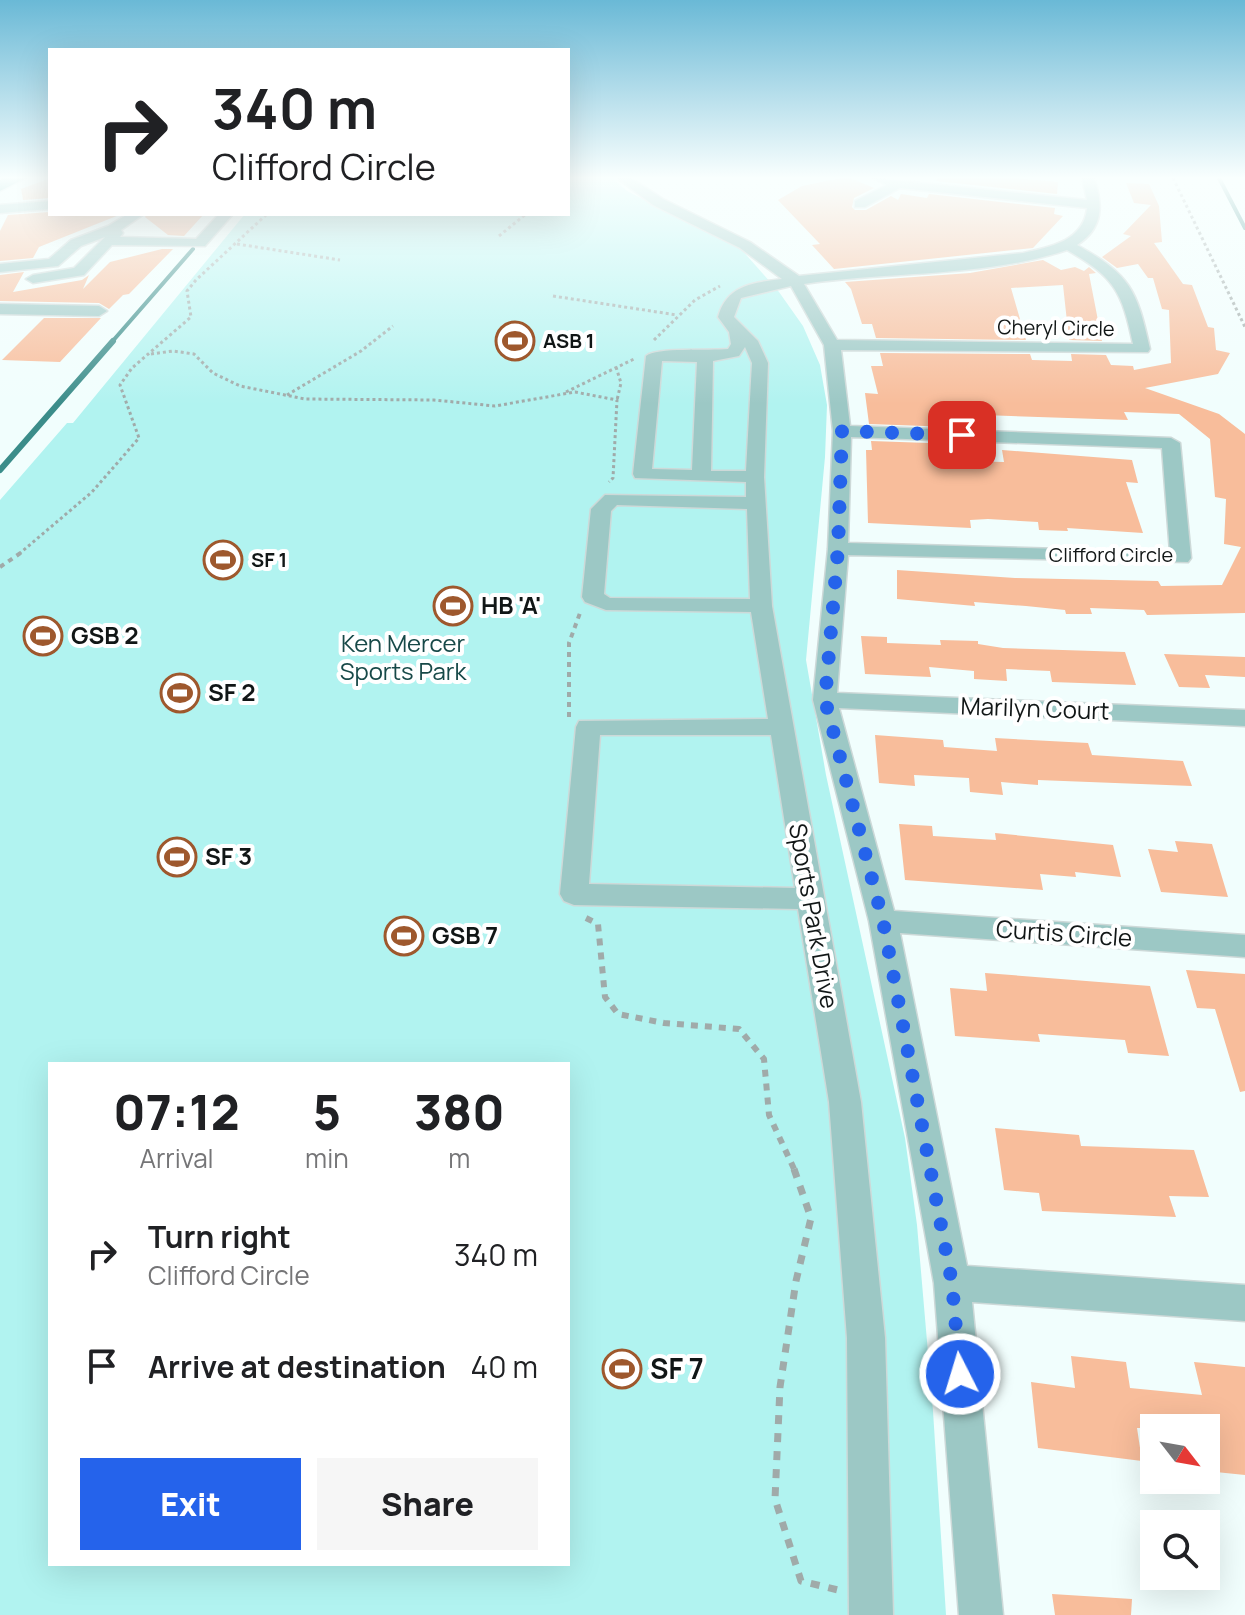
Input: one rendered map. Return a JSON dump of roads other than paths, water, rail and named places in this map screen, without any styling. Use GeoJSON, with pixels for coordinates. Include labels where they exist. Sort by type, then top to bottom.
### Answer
{"type":"FeatureCollection","features":[{"type":"Feature","properties":{"kind":"street"},"geometry":{"type":"LineString","coordinates":[[0,268],[53,263],[64,253]]}},
{"type":"Feature","properties":{"kind":"street"},"geometry":{"type":"LineString","coordinates":[[16,282],[79,272],[95,253]]}},
{"type":"Feature","properties":{"kind":"street"},"geometry":{"type":"LineString","coordinates":[[779,253],[794,266],[794,279]]}},
{"type":"Feature","properties":{"kind":"street"},"geometry":{"type":"LineString","coordinates":[[737,286],[1024,259],[1044,253]]}},
{"type":"Feature","properties":{"kind":"street","name":"Cheryl Circle"},"geometry":{"type":"LineString","coordinates":[[832,345],[1142,349],[1131,298],[1121,278],[1083,253]]}},
{"type":"Feature","properties":{"kind":"street"},"geometry":{"type":"LineString","coordinates":[[755,490],[701,476],[642,474],[654,356],[705,357],[733,353],[739,344],[737,332],[726,317],[726,311],[736,295],[737,286],[754,273],[755,254],[794,279],[832,345],[842,431],[838,549],[825,700],[883,921],[952,1283],[981,1615]]}},
{"type":"Feature","properties":{"kind":"street"},"geometry":{"type":"LineString","coordinates":[[1,310],[99,311]]}},
{"type":"Feature","properties":{"kind":"street","name":"Sports Park Drive"},"geometry":{"type":"LineString","coordinates":[[737,332],[752,344],[760,363],[755,490],[761,606],[845,1102],[866,1338],[871,1615]]}},
{"type":"Feature","properties":{"kind":"street"},"geometry":{"type":"LineString","coordinates":[[701,476],[705,357]]}},
{"type":"Feature","properties":{"kind":"street","name":"Clifford Circle"},"geometry":{"type":"LineString","coordinates":[[838,549],[1181,558],[1171,443],[842,431]]}},
{"type":"Feature","properties":{"kind":"street"},"geometry":{"type":"LineString","coordinates":[[755,490],[612,499],[601,509],[593,597],[606,604],[761,606]]}},
{"type":"Feature","properties":{"kind":"street","name":"Marilyn Court"},"geometry":{"type":"LineString","coordinates":[[825,700],[1245,718]]}},
{"type":"Feature","properties":{"kind":"street"},"geometry":{"type":"LineString","coordinates":[[781,727],[588,727],[574,894],[809,899]]}},
{"type":"Feature","properties":{"kind":"street","name":"Curtis Circle"},"geometry":{"type":"LineString","coordinates":[[883,921],[1245,946]]}},
{"type":"Feature","properties":{"kind":"street"},"geometry":{"type":"LineString","coordinates":[[952,1283],[1245,1303]]}},
{"type":"Feature","properties":{"kind":"waterway"},"geometry":{"type":"LineString","coordinates":[[111,343],[189,253]]}},
{"type":"Feature","properties":{"kind":"waterway"},"geometry":{"type":"LineString","coordinates":[[0,470],[113,341]]}},
{"type":"Feature","properties":{"kind":"place","name":"ASB 1"},"geometry":{"type":"Point","coordinates":[515,341]}},
{"type":"Feature","properties":{"kind":"place","name":"SF 1"},"geometry":{"type":"Point","coordinates":[223,560]}},
{"type":"Feature","properties":{"kind":"place","name":"HB 'A'"},"geometry":{"type":"Point","coordinates":[453,606]}},
{"type":"Feature","properties":{"kind":"place","name":"GSB 2"},"geometry":{"type":"Point","coordinates":[43,636]}},
{"type":"Feature","properties":{"kind":"place","name":"SF 2"},"geometry":{"type":"Point","coordinates":[180,693]}},
{"type":"Feature","properties":{"kind":"place","name":"SF 3"},"geometry":{"type":"Point","coordinates":[177,857]}},
{"type":"Feature","properties":{"kind":"place","name":"GSB 7"},"geometry":{"type":"Point","coordinates":[404,936]}},
{"type":"Feature","properties":{"kind":"place","name":"SF 7"},"geometry":{"type":"Point","coordinates":[622,1369]}},
{"type":"Feature","properties":{"kind":"park label","name":"Ken Mercer Sports Park"},"geometry":{"type":"Point","coordinates":[403,658]}}]}
